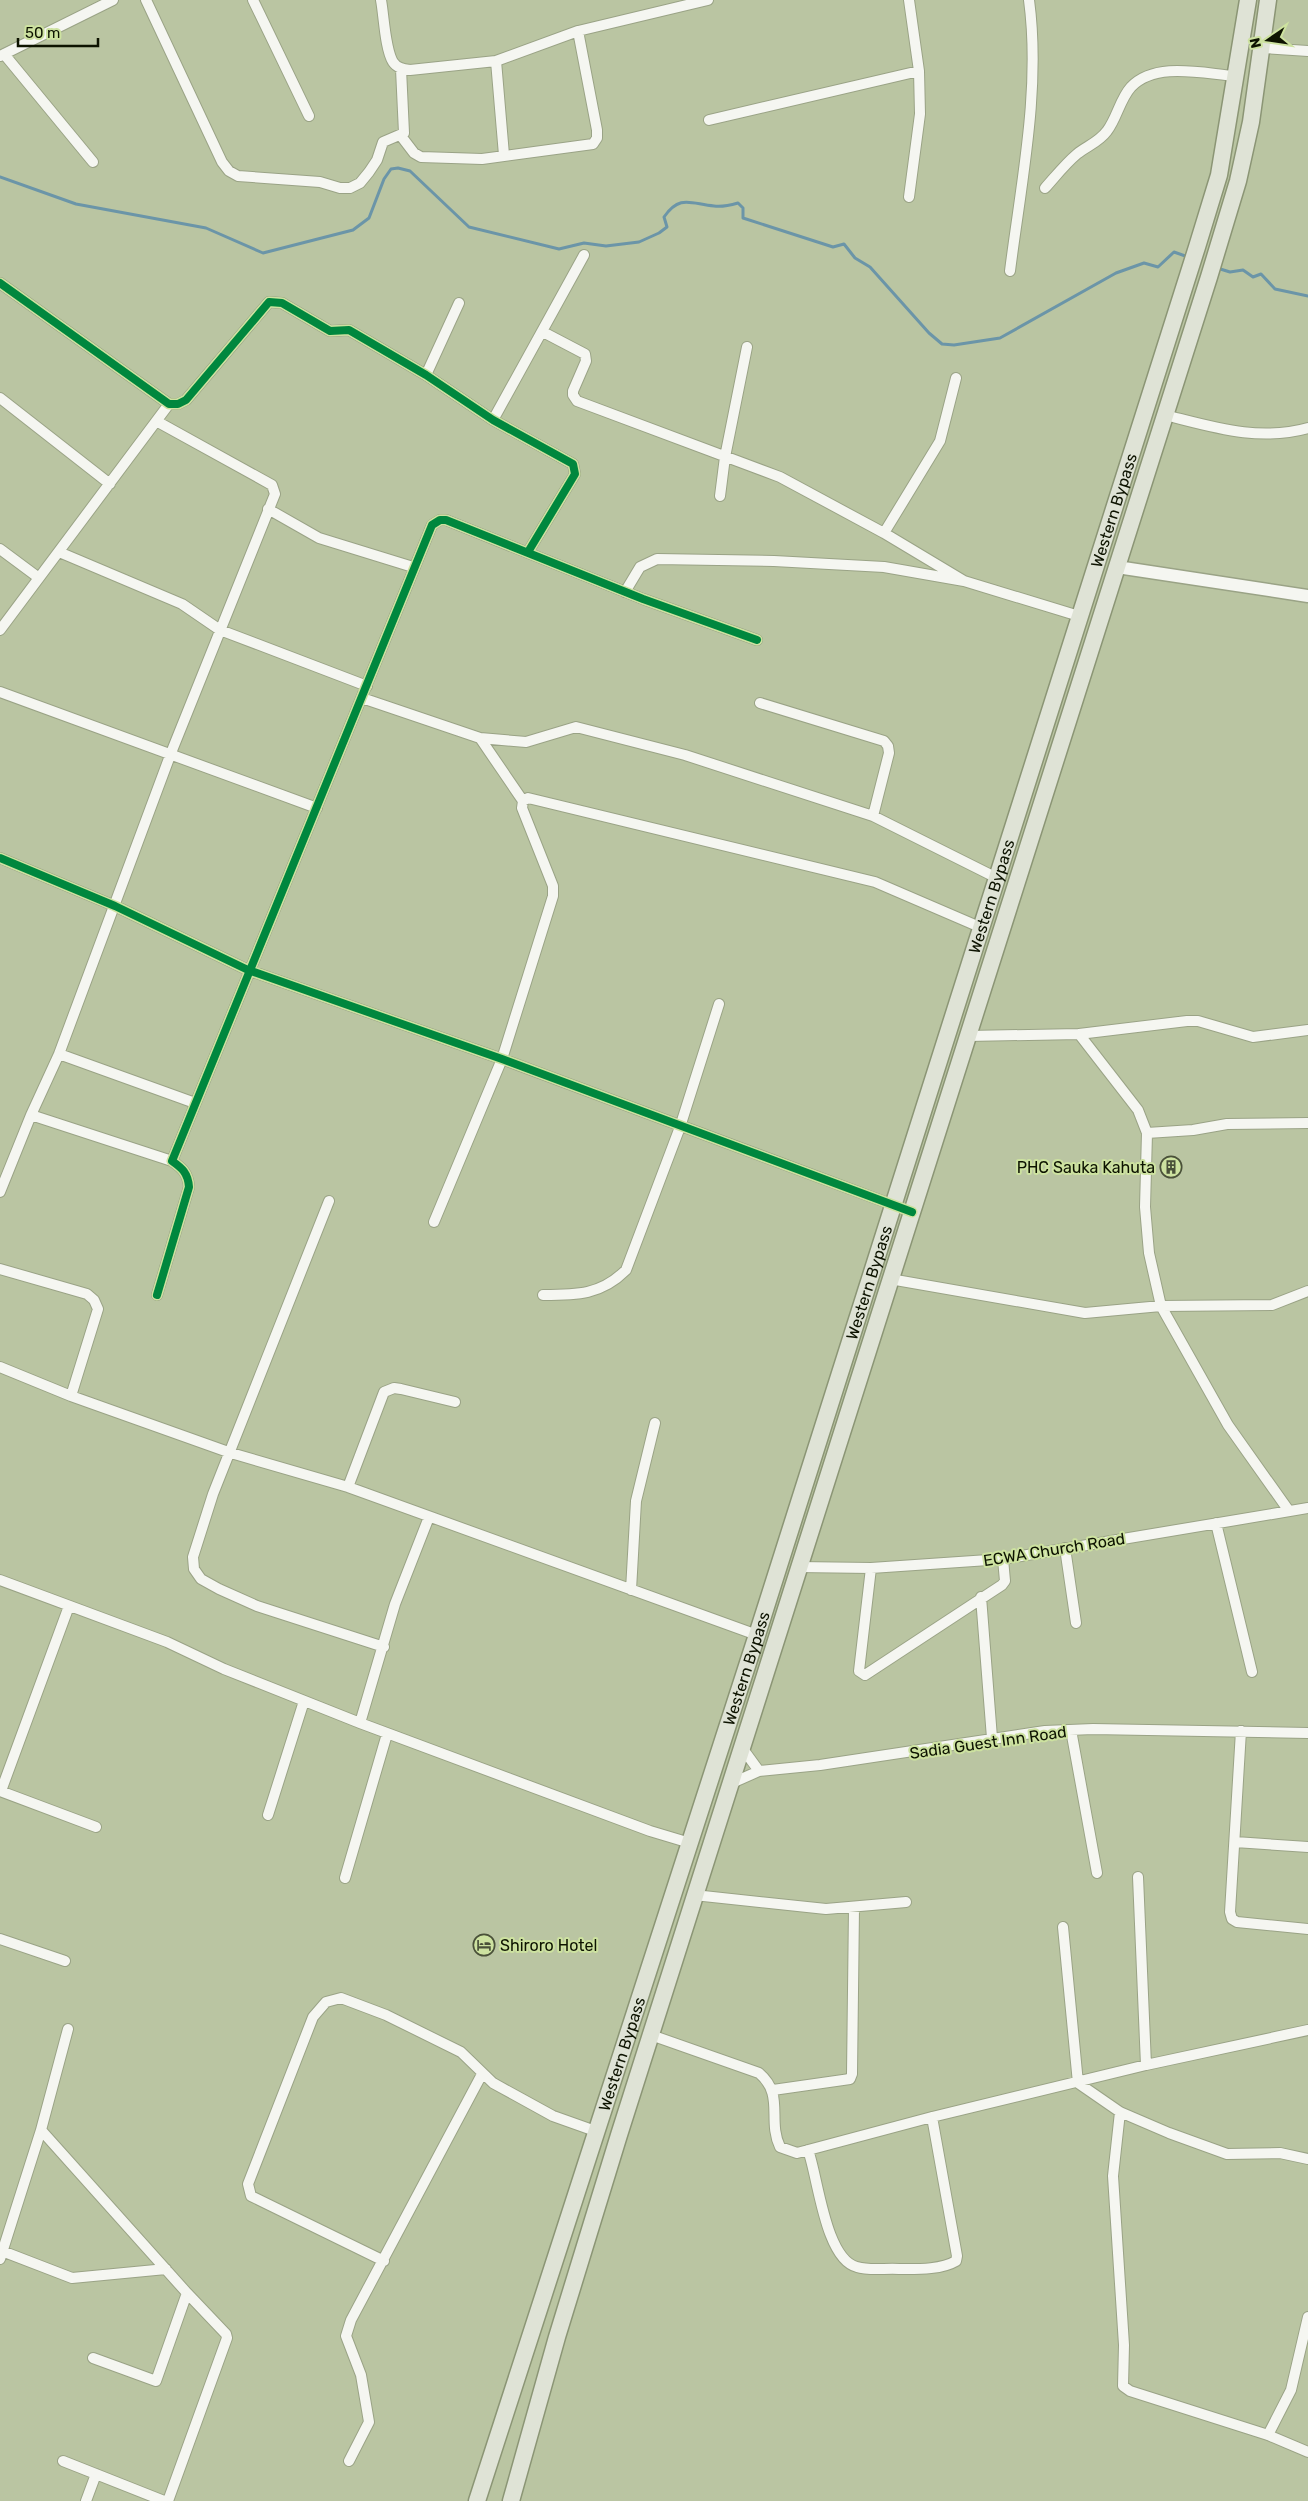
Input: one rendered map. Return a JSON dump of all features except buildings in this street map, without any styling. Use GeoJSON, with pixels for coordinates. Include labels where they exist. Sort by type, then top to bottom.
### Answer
{"type":"FeatureCollection","features":[{"type":"Feature","properties":{"kind":"main road","name":"Western Bypass"},"geometry":{"type":"LineString","coordinates":[[477,2501],[598,2132],[757,1635],[1219,175],[1248,0]]}},
{"type":"Feature","properties":{"kind":"main road","name":"Western Bypass"},"geometry":{"type":"LineString","coordinates":[[511,2501],[557,2337],[694,1896],[743,1749],[798,1567],[1238,181],[1251,122],[1263,48],[1268,0]]}},
{"type":"Feature","properties":{"kind":"street"},"geometry":{"type":"LineString","coordinates":[[94,162],[2,55],[113,0]]}},
{"type":"Feature","properties":{"kind":"street"},"geometry":{"type":"LineString","coordinates":[[146,0],[229,171],[238,176],[320,182],[340,188],[350,188],[360,183],[377,160],[383,142],[401,136],[405,128],[401,69]]}},
{"type":"Feature","properties":{"kind":"street"},"geometry":{"type":"LineString","coordinates":[[253,0],[309,116]]}},
{"type":"Feature","properties":{"kind":"street"},"geometry":{"type":"LineString","coordinates":[[381,0],[393,63],[401,69],[410,70],[496,61],[578,30],[708,0]]}},
{"type":"Feature","properties":{"kind":"street"},"geometry":{"type":"LineString","coordinates":[[909,0],[919,71],[920,114],[909,198]]}},
{"type":"Feature","properties":{"kind":"street"},"geometry":{"type":"LineString","coordinates":[[1010,271],[1030,109],[1032,67],[1029,0]]}},
{"type":"Feature","properties":{"kind":"street"},"geometry":{"type":"LineString","coordinates":[[401,136],[414,153],[421,157],[482,159],[593,144],[597,138],[578,30]]}},
{"type":"Feature","properties":{"kind":"street"},"geometry":{"type":"LineString","coordinates":[[1263,48],[1308,51]]}},
{"type":"Feature","properties":{"kind":"street"},"geometry":{"type":"LineString","coordinates":[[496,61],[504,155]]}},
{"type":"Feature","properties":{"kind":"street"},"geometry":{"type":"LineString","coordinates":[[709,120],[919,71]]}},
{"type":"Feature","properties":{"kind":"street"},"geometry":{"type":"LineString","coordinates":[[1045,188],[1077,154],[1096,142],[1106,132],[1131,88],[1140,80],[1155,74],[1172,72],[1236,76]]}},
{"type":"Feature","properties":{"kind":"street"},"geometry":{"type":"LineString","coordinates":[[492,420],[584,255]]}},
{"type":"Feature","properties":{"kind":"street"},"geometry":{"type":"LineString","coordinates":[[0,283],[170,404]]}},
{"type":"Feature","properties":{"kind":"street"},"geometry":{"type":"LineString","coordinates":[[0,630],[170,404],[186,400],[264,306],[275,301],[282,303],[330,331],[349,330],[426,375],[492,420],[575,467],[575,474],[528,552]]}},
{"type":"Feature","properties":{"kind":"street"},"geometry":{"type":"LineString","coordinates":[[426,375],[459,303]]}},
{"type":"Feature","properties":{"kind":"street"},"geometry":{"type":"LineString","coordinates":[[542,332],[585,354],[586,361],[573,391],[577,401],[780,477],[884,533],[964,581]]}},
{"type":"Feature","properties":{"kind":"street"},"geometry":{"type":"LineString","coordinates":[[720,496],[725,457],[747,347]]}},
{"type":"Feature","properties":{"kind":"street"},"geometry":{"type":"LineString","coordinates":[[884,533],[940,441],[956,378]]}},
{"type":"Feature","properties":{"kind":"street"},"geometry":{"type":"LineString","coordinates":[[0,398],[110,484]]}},
{"type":"Feature","properties":{"kind":"street"},"geometry":{"type":"LineString","coordinates":[[1165,415],[1242,433],[1270,435],[1308,428]]}},
{"type":"Feature","properties":{"kind":"street"},"geometry":{"type":"LineString","coordinates":[[0,1192],[31,1115],[59,1054],[171,754],[275,494],[272,486],[158,422]]}},
{"type":"Feature","properties":{"kind":"street"},"geometry":{"type":"LineString","coordinates":[[268,509],[314,536],[414,568]]}},
{"type":"Feature","properties":{"kind":"street"},"geometry":{"type":"LineString","coordinates":[[172,1161],[248,970],[317,808],[432,525],[440,520],[446,520],[625,592],[757,640]]}},
{"type":"Feature","properties":{"kind":"street"},"geometry":{"type":"LineString","coordinates":[[0,549],[39,578]]}},
{"type":"Feature","properties":{"kind":"street"},"geometry":{"type":"LineString","coordinates":[[60,552],[182,604],[220,630],[366,686]]}},
{"type":"Feature","properties":{"kind":"street"},"geometry":{"type":"LineString","coordinates":[[625,592],[640,567],[657,559],[774,561],[884,567],[964,581],[1079,616]]}},
{"type":"Feature","properties":{"kind":"street"},"geometry":{"type":"LineString","coordinates":[[1117,567],[1308,596]]}},
{"type":"Feature","properties":{"kind":"street"},"geometry":{"type":"LineString","coordinates":[[0,692],[317,808]]}},
{"type":"Feature","properties":{"kind":"street"},"geometry":{"type":"LineString","coordinates":[[362,698],[480,738],[526,742],[576,727],[685,754],[873,816],[997,878]]}},
{"type":"Feature","properties":{"kind":"street"},"geometry":{"type":"LineString","coordinates":[[760,703],[884,741],[890,753],[873,816]]}},
{"type":"Feature","properties":{"kind":"street"},"geometry":{"type":"LineString","coordinates":[[434,1222],[502,1059],[552,896],[553,886],[522,808],[523,801],[480,738]]}},
{"type":"Feature","properties":{"kind":"street"},"geometry":{"type":"LineString","coordinates":[[523,801],[528,798],[536,798],[875,882],[982,928]]}},
{"type":"Feature","properties":{"kind":"street"},"geometry":{"type":"LineString","coordinates":[[0,858],[114,906],[248,970],[502,1059],[912,1212]]}},
{"type":"Feature","properties":{"kind":"street"},"geometry":{"type":"LineString","coordinates":[[543,1295],[589,1293],[614,1282],[626,1270],[680,1127],[719,1004]]}},
{"type":"Feature","properties":{"kind":"street"},"geometry":{"type":"LineString","coordinates":[[968,1036],[1079,1034],[1188,1021],[1198,1021],[1253,1037],[1308,1030]]}},
{"type":"Feature","properties":{"kind":"street"},"geometry":{"type":"LineString","coordinates":[[1079,1034],[1138,1110],[1147,1133],[1145,1207],[1149,1252],[1161,1306],[1228,1425],[1289,1511]]}},
{"type":"Feature","properties":{"kind":"street"},"geometry":{"type":"LineString","coordinates":[[59,1054],[195,1103]]}},
{"type":"Feature","properties":{"kind":"street"},"geometry":{"type":"LineString","coordinates":[[31,1115],[172,1161],[183,1169],[188,1178],[189,1186],[157,1295]]}},
{"type":"Feature","properties":{"kind":"street"},"geometry":{"type":"LineString","coordinates":[[1147,1133],[1193,1130],[1227,1124],[1308,1123]]}},
{"type":"Feature","properties":{"kind":"street"},"geometry":{"type":"LineString","coordinates":[[329,1201],[213,1494],[192,1557],[194,1569],[201,1579],[252,1604],[384,1647]]}},
{"type":"Feature","properties":{"kind":"street"},"geometry":{"type":"LineString","coordinates":[[0,1269],[87,1294],[94,1300],[98,1309],[71,1396]]}},
{"type":"Feature","properties":{"kind":"street"},"geometry":{"type":"LineString","coordinates":[[890,1279],[1085,1313],[1161,1306],[1272,1304],[1308,1291]]}},
{"type":"Feature","properties":{"kind":"street"},"geometry":{"type":"LineString","coordinates":[[0,1367],[71,1396],[230,1453],[348,1487],[757,1635]]}},
{"type":"Feature","properties":{"kind":"street"},"geometry":{"type":"LineString","coordinates":[[348,1487],[384,1392],[394,1388],[455,1402]]}},
{"type":"Feature","properties":{"kind":"street"},"geometry":{"type":"LineString","coordinates":[[631,1590],[636,1501],[654,1423]]}},
{"type":"Feature","properties":{"kind":"street","name":"ECWA Church Road"},"geometry":{"type":"LineString","coordinates":[[798,1567],[871,1568],[1003,1559],[1308,1508]]}},
{"type":"Feature","properties":{"kind":"street"},"geometry":{"type":"LineString","coordinates":[[360,1723],[384,1647],[395,1604],[429,1517]]}},
{"type":"Feature","properties":{"kind":"street"},"geometry":{"type":"LineString","coordinates":[[1216,1523],[1252,1672]]}},
{"type":"Feature","properties":{"kind":"street"},"geometry":{"type":"LineString","coordinates":[[1065,1548],[1076,1623]]}},
{"type":"Feature","properties":{"kind":"street"},"geometry":{"type":"LineString","coordinates":[[871,1568],[859,1671],[865,1675],[1005,1581],[1003,1559]]}},
{"type":"Feature","properties":{"kind":"street"},"geometry":{"type":"LineString","coordinates":[[0,1580],[166,1642],[224,1670],[387,1734],[650,1831],[690,1843]]}},
{"type":"Feature","properties":{"kind":"street"},"geometry":{"type":"LineString","coordinates":[[981,1597],[992,1738]]}},
{"type":"Feature","properties":{"kind":"street"},"geometry":{"type":"LineString","coordinates":[[69,1606],[1,1791],[96,1826]]}},
{"type":"Feature","properties":{"kind":"street"},"geometry":{"type":"LineString","coordinates":[[268,1816],[304,1701]]}},
{"type":"Feature","properties":{"kind":"street"},"geometry":{"type":"LineString","coordinates":[[1071,1730],[1097,1873]]}},
{"type":"Feature","properties":{"kind":"street","name":"Sadia Guest Inn Road"},"geometry":{"type":"LineString","coordinates":[[732,1783],[744,1776],[759,1771],[848,1761],[992,1738],[1071,1730],[1308,1733]]}},
{"type":"Feature","properties":{"kind":"street"},"geometry":{"type":"LineString","coordinates":[[1242,1732],[1230,1912],[1232,1919],[1237,1922],[1308,1929]]}},
{"type":"Feature","properties":{"kind":"street"},"geometry":{"type":"LineString","coordinates":[[345,1878],[387,1734]]}},
{"type":"Feature","properties":{"kind":"street"},"geometry":{"type":"LineString","coordinates":[[743,1749],[759,1771]]}},
{"type":"Feature","properties":{"kind":"street"},"geometry":{"type":"LineString","coordinates":[[1235,1842],[1308,1847]]}},
{"type":"Feature","properties":{"kind":"street"},"geometry":{"type":"LineString","coordinates":[[1138,1877],[1146,2065]]}},
{"type":"Feature","properties":{"kind":"street"},"geometry":{"type":"LineString","coordinates":[[694,1896],[826,1909],[906,1902]]}},
{"type":"Feature","properties":{"kind":"street"},"geometry":{"type":"LineString","coordinates":[[773,2090],[850,2079],[852,2074],[854,1908]]}},
{"type":"Feature","properties":{"kind":"street"},"geometry":{"type":"LineString","coordinates":[[1063,1927],[1078,2083],[1120,2112],[1169,2133],[1232,2155],[1280,2153],[1308,2159]]}},
{"type":"Feature","properties":{"kind":"street"},"geometry":{"type":"LineString","coordinates":[[0,1939],[65,1961]]}},
{"type":"Feature","properties":{"kind":"street"},"geometry":{"type":"LineString","coordinates":[[384,2261],[356,2249],[251,2196],[248,2184],[313,2018],[326,2002],[341,1998],[386,2015],[461,2052],[492,2084],[553,2116],[598,2132]]}},
{"type":"Feature","properties":{"kind":"street"},"geometry":{"type":"LineString","coordinates":[[68,2029],[41,2130],[1,2254],[72,2278],[166,2270]]}},
{"type":"Feature","properties":{"kind":"street"},"geometry":{"type":"LineString","coordinates":[[651,2035],[759,2073],[768,2081],[773,2090],[776,2139],[780,2147],[797,2153],[932,2117],[1146,2065],[1308,2030]]}},
{"type":"Feature","properties":{"kind":"street"},"geometry":{"type":"LineString","coordinates":[[349,2461],[369,2422],[361,2375],[346,2336],[351,2320],[482,2074]]}},
{"type":"Feature","properties":{"kind":"street"},"geometry":{"type":"LineString","coordinates":[[1120,2112],[1113,2176],[1124,2345],[1123,2386],[1130,2391],[1268,2435],[1308,2452]]}},
{"type":"Feature","properties":{"kind":"street"},"geometry":{"type":"LineString","coordinates":[[808,2150],[815,2170],[818,2194],[834,2245],[847,2262],[856,2267],[901,2269],[919,2269],[951,2264],[956,2261],[957,2256],[932,2117]]}},
{"type":"Feature","properties":{"kind":"street"},"geometry":{"type":"LineString","coordinates":[[41,2130],[187,2293],[224,2329],[227,2338],[168,2501]]}},
{"type":"Feature","properties":{"kind":"street"},"geometry":{"type":"LineString","coordinates":[[93,2358],[156,2381],[187,2293]]}},
{"type":"Feature","properties":{"kind":"street"},"geometry":{"type":"LineString","coordinates":[[1268,2435],[1291,2390],[1308,2317]]}},
{"type":"Feature","properties":{"kind":"street"},"geometry":{"type":"LineString","coordinates":[[63,2461],[164,2501]]}},
{"type":"Feature","properties":{"kind":"street"},"geometry":{"type":"LineString","coordinates":[[86,2501],[96,2474]]}},
{"type":"Feature","properties":{"kind":"waterway"},"geometry":{"type":"LineString","coordinates":[[0,177],[76,204],[206,228],[263,253],[353,230],[369,218],[384,179],[391,169],[398,168],[410,171],[469,227],[559,249],[584,243],[606,246],[639,242],[659,233],[667,227],[664,217],[675,205],[681,203],[717,206],[738,203],[743,208],[743,218],[833,247],[844,244],[855,258],[870,267],[929,333],[942,344],[954,345],[1000,338],[1116,273],[1144,263],[1158,267],[1174,252],[1188,257]]}},
{"type":"Feature","properties":{"kind":"waterway"},"geometry":{"type":"LineString","coordinates":[[1217,268],[1230,272],[1243,270],[1253,277],[1261,274],[1275,289],[1308,296]]}},
{"type":"Feature","properties":{"kind":"cycle path"},"geometry":{"type":"LineString","coordinates":[[0,283],[169,404],[178,404],[186,400],[269,302],[282,303],[330,331],[349,330],[426,375],[493,420],[573,464],[575,474],[528,552]]}},
{"type":"Feature","properties":{"kind":"cycle path"},"geometry":{"type":"LineString","coordinates":[[157,1295],[189,1187],[184,1171],[172,1161],[432,525],[440,520],[446,520],[643,599],[757,640]]}},
{"type":"Feature","properties":{"kind":"cycle path"},"geometry":{"type":"LineString","coordinates":[[0,858],[115,906],[248,970],[502,1059],[912,1212]]}},
{"type":"Feature","properties":{"kind":"place","name":"PHC Sauka Kahuta"},"geometry":{"type":"Point","coordinates":[1171,1167]}},
{"type":"Feature","properties":{"kind":"place","name":"Shiroro Hotel"},"geometry":{"type":"Point","coordinates":[484,1945]}}]}
